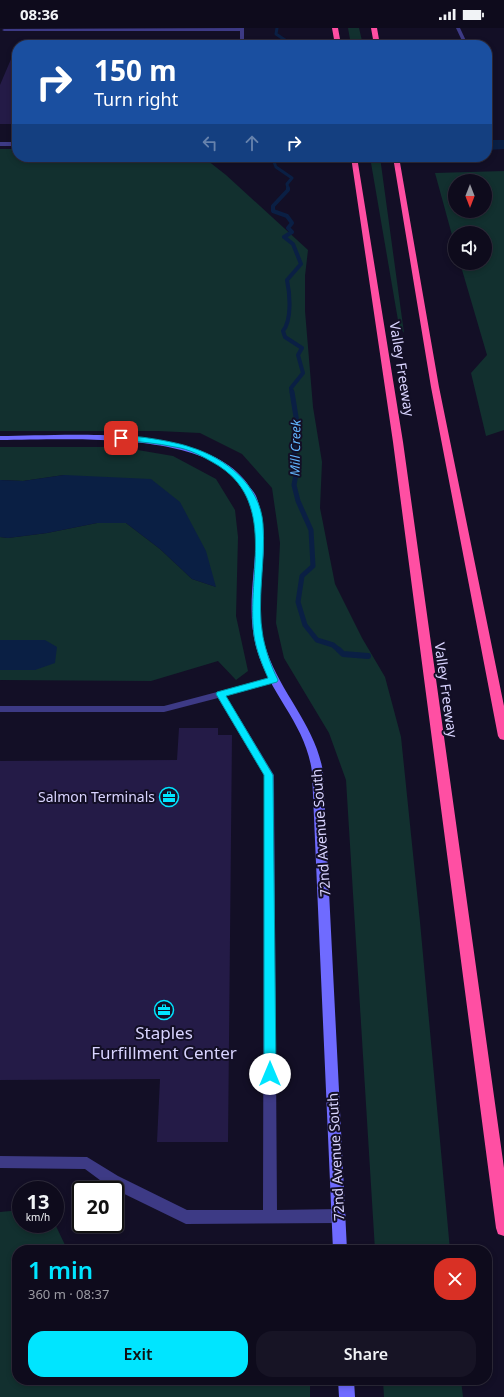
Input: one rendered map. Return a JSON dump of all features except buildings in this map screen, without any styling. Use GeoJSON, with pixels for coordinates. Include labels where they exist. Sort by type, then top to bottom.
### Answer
{"type":"FeatureCollection","features":[{"type":"Feature","properties":{"kind":"highway"},"geometry":{"type":"LineString","coordinates":[[335,28],[337,40]]}},
{"type":"Feature","properties":{"kind":"highway"},"geometry":{"type":"LineString","coordinates":[[374,28],[376,40]]}},
{"type":"Feature","properties":{"kind":"highway","name":"Valley Freeway"},"geometry":{"type":"LineString","coordinates":[[355,162],[399,450],[504,1228]]}},
{"type":"Feature","properties":{"kind":"highway","name":"Valley Freeway"},"geometry":{"type":"LineString","coordinates":[[397,162],[435,387],[504,736]]}},
{"type":"Feature","properties":{"kind":"street","name":"72nd Avenue South"},"geometry":{"type":"LineString","coordinates":[[0,438],[121,438],[177,445],[199,452],[235,474],[246,487],[254,502],[259,523],[256,610],[258,636],[264,660],[312,746],[318,776],[340,1245]]}},
{"type":"Feature","properties":{"kind":"street"},"geometry":{"type":"LineString","coordinates":[[346,1385],[347,1397]]}},
{"type":"Feature","properties":{"kind":"lane"},"geometry":{"type":"LineString","coordinates":[[458,28],[464,40]]}},
{"type":"Feature","properties":{"kind":"lane"},"geometry":{"type":"LineString","coordinates":[[2,32],[242,29],[242,40]]}},
{"type":"Feature","properties":{"kind":"lane"},"geometry":{"type":"LineString","coordinates":[[0,144],[12,144]]}},
{"type":"Feature","properties":{"kind":"lane"},"geometry":{"type":"LineString","coordinates":[[0,709],[164,709],[274,680]]}},
{"type":"Feature","properties":{"kind":"lane"},"geometry":{"type":"LineString","coordinates":[[220,694],[269,775],[270,1216]]}},
{"type":"Feature","properties":{"kind":"lane"},"geometry":{"type":"LineString","coordinates":[[0,1162],[87,1163],[113,1181],[186,1217],[339,1216]]}},
{"type":"Feature","properties":{"kind":"green space"},"geometry":{"type":"Polygon","coordinates":[[[348,28],[359,28],[362,40],[350,40],[348,28]]]}},
{"type":"Feature","properties":{"kind":"green space"},"geometry":{"type":"Polygon","coordinates":[[[0,149],[12,149],[12,162],[209,162],[226,175],[308,250],[305,276],[305,311],[313,407],[322,462],[320,508],[335,584],[362,638],[385,677],[401,737],[420,922],[450,1245],[375,1245],[346,780],[329,733],[284,658],[276,623],[280,543],[272,488],[242,454],[200,433],[158,431],[0,431],[0,149]]]}},
{"type":"Feature","properties":{"kind":"green space"},"geometry":{"type":"Polygon","coordinates":[[[371,162],[381,162],[404,333],[399,326],[371,162]]]}},
{"type":"Feature","properties":{"kind":"green space"},"geometry":{"type":"Polygon","coordinates":[[[504,171],[504,430],[486,436],[471,373],[487,355],[462,270],[492,270],[492,226],[450,226],[435,173],[504,171]]]}},
{"type":"Feature","properties":{"kind":"green space"},"geometry":{"type":"Polygon","coordinates":[[[0,447],[120,447],[173,456],[216,479],[235,510],[238,537],[236,616],[248,671],[236,680],[218,661],[151,681],[0,680],[0,670],[35,670],[45,640],[0,640],[0,537],[8,538],[47,533],[97,523],[126,523],[160,549],[192,579],[216,587],[64,475],[23,481],[0,480],[0,447]]]}},
{"type":"Feature","properties":{"kind":"green space"},"geometry":{"type":"Polygon","coordinates":[[[12,1211],[12,1233],[59,1233],[65,1245],[12,1245],[12,1385],[310,1385],[310,1397],[0,1397],[0,1212],[12,1211]]]}},
{"type":"Feature","properties":{"kind":"green space"},"geometry":{"type":"Polygon","coordinates":[[[383,1385],[462,1385],[463,1397],[384,1397],[383,1385]]]}},
{"type":"Feature","properties":{"kind":"water"},"geometry":{"type":"Polygon","coordinates":[[[492,140],[504,140],[504,149],[492,150],[492,140]]]}},
{"type":"Feature","properties":{"kind":"water"},"geometry":{"type":"Polygon","coordinates":[[[64,475],[151,479],[180,502],[206,551],[216,587],[192,579],[160,549],[126,523],[97,523],[47,533],[8,538],[0,537],[0,480],[23,481],[64,475]]]}},
{"type":"Feature","properties":{"kind":"water"},"geometry":{"type":"Polygon","coordinates":[[[0,640],[45,640],[57,647],[55,663],[35,670],[0,670],[0,640]]]}},
{"type":"Feature","properties":{"kind":"waterway","name":"Mill Creek"},"geometry":{"type":"LineString","coordinates":[[277,28],[276,34],[285,40]]}},
{"type":"Feature","properties":{"kind":"waterway","name":"Mill Creek"},"geometry":{"type":"LineString","coordinates":[[274,162],[276,167],[292,178],[287,184],[288,189]]}},
{"type":"Feature","properties":{"kind":"waterway","name":"Mill Creek"},"geometry":{"type":"LineString","coordinates":[[288,189],[273,206],[273,211],[287,216],[292,223],[288,228],[292,232],[284,237],[293,244],[301,264],[287,280],[289,292],[289,314],[283,331],[285,337],[302,348],[298,355],[303,373],[291,388],[292,393]]}},
{"type":"Feature","properties":{"kind":"waterway","name":"Mill Creek"},"geometry":{"type":"LineString","coordinates":[[292,392],[297,423],[294,458],[297,469],[294,485],[298,501],[311,530],[313,566],[302,576],[298,602],[305,625],[317,640],[333,645],[340,651]]}},
{"type":"Feature","properties":{"kind":"waterway","name":"Mill Creek"},"geometry":{"type":"LineString","coordinates":[[340,651],[343,654],[368,656]]}},
{"type":"Feature","properties":{"kind":"place","name":"Salmon Terminals"},"geometry":{"type":"Point","coordinates":[169,797]}},
{"type":"Feature","properties":{"kind":"place","name":"Staples Furfillment Center"},"geometry":{"type":"Point","coordinates":[164,1010]}},
{"type":"Feature","properties":{"kind":"route"},"geometry":{"type":"LineString","coordinates":[[121,438],[150,440],[177,445],[199,452],[220,463],[235,474],[246,487],[254,502],[259,523],[256,610],[258,636],[264,660],[274,680],[220,694],[269,775],[270,1074]]}}]}
